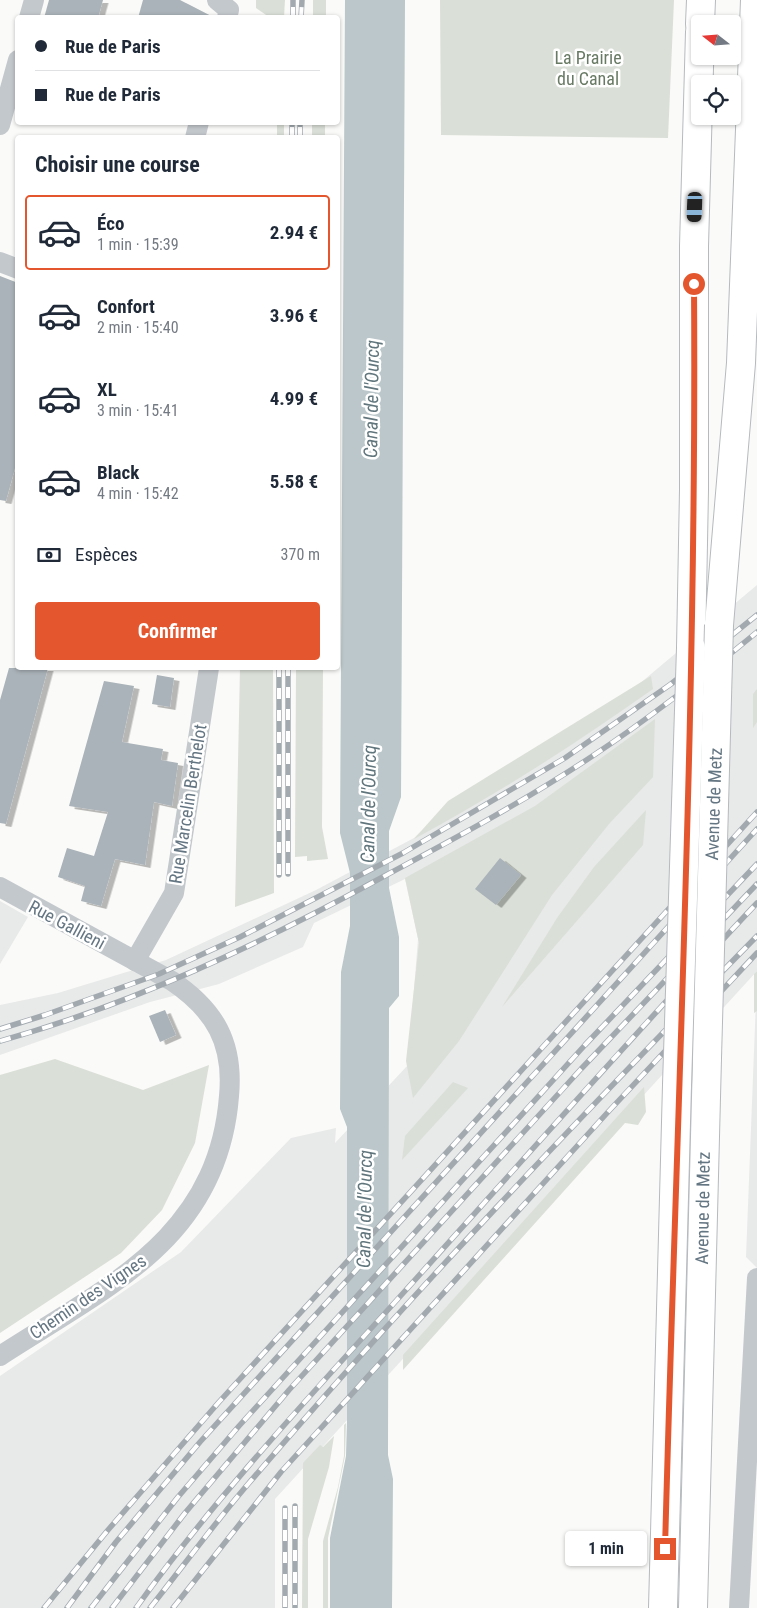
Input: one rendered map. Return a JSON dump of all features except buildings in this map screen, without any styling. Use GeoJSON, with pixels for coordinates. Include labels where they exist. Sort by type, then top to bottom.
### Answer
{"type":"FeatureCollection","features":[{"type":"Feature","properties":{"kind":"main road"},"geometry":{"type":"LineString","coordinates":[[700,15],[701,0]]}},
{"type":"Feature","properties":{"kind":"main road","name":"Avenue de Metz"},"geometry":{"type":"LineString","coordinates":[[693,1608],[720,625],[741,363],[755,0]]}},
{"type":"Feature","properties":{"kind":"main road"},"geometry":{"type":"LineString","coordinates":[[663,1608],[691,648],[694,490],[694,246],[699,65]]}},
{"type":"Feature","properties":{"kind":"street"},"geometry":{"type":"LineString","coordinates":[[30,15],[34,0]]}},
{"type":"Feature","properties":{"kind":"street"},"geometry":{"type":"LineString","coordinates":[[0,125],[15,71]]}},
{"type":"Feature","properties":{"kind":"street"},"geometry":{"type":"LineString","coordinates":[[0,262],[15,268]]}},
{"type":"Feature","properties":{"kind":"street","name":"Rue Marcelin Berthelot"},"geometry":{"type":"LineString","coordinates":[[135,961],[174,893],[209,670]]}},
{"type":"Feature","properties":{"kind":"street","name":"Rue Gallieni"},"geometry":{"type":"LineString","coordinates":[[0,887],[135,961]]}},
{"type":"Feature","properties":{"kind":"street","name":"Chemin des Vignes"},"geometry":{"type":"LineString","coordinates":[[0,1356],[149,1257],[167,1238],[200,1196],[220,1150],[231,1078],[229,1058],[219,1028],[198,1000],[190,993],[135,961]]}},
{"type":"Feature","properties":{"kind":"street"},"geometry":{"type":"LineString","coordinates":[[740,1608],[757,1278]]}},
{"type":"Feature","properties":{"kind":"shaded area"},"geometry":{"type":"Polygon","coordinates":[[[757,585],[757,971],[275,1499],[275,1608],[0,1608],[0,1376],[181,1252],[291,1138],[336,1128],[335,1143],[408,1065],[418,939],[405,879],[314,923],[303,947],[219,984],[150,1002],[0,1055],[0,1005],[58,993],[166,960],[316,890],[414,838],[437,816],[626,695],[757,585]]]}},
{"type":"Feature","properties":{"kind":"shaded area"},"geometry":{"type":"Polygon","coordinates":[[[0,901],[28,917],[0,964],[0,901]]]}},
{"type":"Feature","properties":{"kind":"shaded area"},"geometry":{"type":"Polygon","coordinates":[[[757,974],[757,1268],[746,1257],[757,974]]]}},
{"type":"Feature","properties":{"kind":"green space"},"geometry":{"type":"Polygon","coordinates":[[[256,0],[285,0],[284,15],[266,15],[256,8],[256,0]]]}},
{"type":"Feature","properties":{"kind":"green space"},"geometry":{"type":"Polygon","coordinates":[[[313,0],[326,0],[326,15],[313,15],[313,0]]]}},
{"type":"Feature","properties":{"kind":"green space","name":"La Prairie du Canal"},"geometry":{"type":"Polygon","coordinates":[[[440,0],[674,0],[668,138],[441,135],[440,0]]]}},
{"type":"Feature","properties":{"kind":"green space"},"geometry":{"type":"Polygon","coordinates":[[[277,125],[284,125],[284,135],[277,135],[277,125]]]}},
{"type":"Feature","properties":{"kind":"green space"},"geometry":{"type":"Polygon","coordinates":[[[312,125],[325,125],[325,135],[312,135],[312,125]]]}},
{"type":"Feature","properties":{"kind":"green space"},"geometry":{"type":"Polygon","coordinates":[[[240,670],[273,670],[274,893],[235,907],[240,670]]]}},
{"type":"Feature","properties":{"kind":"green space"},"geometry":{"type":"Polygon","coordinates":[[[296,670],[323,670],[322,827],[328,859],[307,861],[307,856],[295,857],[296,670]]]}},
{"type":"Feature","properties":{"kind":"green space"},"geometry":{"type":"Polygon","coordinates":[[[651,676],[653,689],[624,710],[506,786],[414,839],[448,801],[651,676]]]}},
{"type":"Feature","properties":{"kind":"green space"},"geometry":{"type":"Polygon","coordinates":[[[757,689],[757,722],[753,728],[753,694],[757,689]]]}},
{"type":"Feature","properties":{"kind":"green space"},"geometry":{"type":"Polygon","coordinates":[[[655,719],[653,777],[609,824],[552,895],[459,1041],[413,1098],[406,1061],[419,943],[405,878],[535,806],[655,719]]]}},
{"type":"Feature","properties":{"kind":"green space"},"geometry":{"type":"Polygon","coordinates":[[[646,810],[643,845],[502,1007],[557,918],[594,867],[646,810]]]}},
{"type":"Feature","properties":{"kind":"green space"},"geometry":{"type":"Polygon","coordinates":[[[757,971],[757,1011],[754,1013],[754,974],[757,971]]]}},
{"type":"Feature","properties":{"kind":"green space"},"geometry":{"type":"Polygon","coordinates":[[[55,1059],[143,1090],[209,1065],[195,1143],[162,1210],[121,1253],[0,1333],[0,1075],[55,1059]]]}},
{"type":"Feature","properties":{"kind":"green space"},"geometry":{"type":"Polygon","coordinates":[[[453,1082],[468,1088],[402,1160],[405,1136],[453,1082]]]}},
{"type":"Feature","properties":{"kind":"green space"},"geometry":{"type":"Polygon","coordinates":[[[644,1087],[646,1112],[638,1125],[625,1123],[403,1370],[403,1355],[644,1087]]]}},
{"type":"Feature","properties":{"kind":"green space"},"geometry":{"type":"Polygon","coordinates":[[[346,1423],[345,1456],[328,1538],[328,1608],[323,1608],[323,1541],[338,1487],[344,1456],[344,1425],[346,1423]]]}},
{"type":"Feature","properties":{"kind":"green space"},"geometry":{"type":"Polygon","coordinates":[[[334,1436],[329,1467],[308,1539],[308,1608],[302,1608],[303,1463],[320,1445],[323,1447],[334,1436]]]}},
{"type":"Feature","properties":{"kind":"water","name":"Canal de l'Ourcq"},"geometry":{"type":"Polygon","coordinates":[[[345,0],[405,0],[401,797],[389,831],[389,888],[399,937],[399,996],[389,1008],[388,1455],[393,1479],[392,1608],[330,1608],[330,1538],[346,1456],[347,1421],[347,1127],[340,1109],[341,972],[350,926],[350,873],[340,833],[345,0]]]}},
{"type":"Feature","properties":{"kind":"railway"},"geometry":{"type":"LineString","coordinates":[[293,0],[293,15]]}},
{"type":"Feature","properties":{"kind":"railway"},"geometry":{"type":"LineString","coordinates":[[301,15],[302,0]]}},
{"type":"Feature","properties":{"kind":"railway"},"geometry":{"type":"LineString","coordinates":[[292,125],[292,135]]}},
{"type":"Feature","properties":{"kind":"railway"},"geometry":{"type":"LineString","coordinates":[[300,125],[300,135]]}},
{"type":"Feature","properties":{"kind":"railway"},"geometry":{"type":"LineString","coordinates":[[0,1029],[159,974],[240,937],[403,853],[565,758],[671,684],[757,615]]}},
{"type":"Feature","properties":{"kind":"railway"},"geometry":{"type":"LineString","coordinates":[[0,1041],[98,1009],[194,971],[287,927],[434,850],[515,804],[594,755],[636,726],[757,632]]}},
{"type":"Feature","properties":{"kind":"railway"},"geometry":{"type":"LineString","coordinates":[[279,670],[279,875]]}},
{"type":"Feature","properties":{"kind":"railway"},"geometry":{"type":"LineString","coordinates":[[288,670],[288,874]]}},
{"type":"Feature","properties":{"kind":"railway"},"geometry":{"type":"LineString","coordinates":[[44,1608],[108,1530],[219,1402],[757,812]]}},
{"type":"Feature","properties":{"kind":"railway"},"geometry":{"type":"LineString","coordinates":[[67,1608],[116,1542],[200,1442],[757,829]]}},
{"type":"Feature","properties":{"kind":"railway"},"geometry":{"type":"LineString","coordinates":[[91,1608],[178,1497],[239,1426],[585,1045],[757,864]]}},
{"type":"Feature","properties":{"kind":"railway"},"geometry":{"type":"LineString","coordinates":[[112,1608],[185,1513],[289,1390],[581,1069],[757,884]]}},
{"type":"Feature","properties":{"kind":"railway"},"geometry":{"type":"LineString","coordinates":[[136,1608],[199,1525],[266,1446],[757,903]]}},
{"type":"Feature","properties":{"kind":"railway"},"geometry":{"type":"LineString","coordinates":[[150,1608],[243,1490],[431,1278],[560,1140],[757,936]]}},
{"type":"Feature","properties":{"kind":"railway"},"geometry":{"type":"LineString","coordinates":[[173,1608],[281,1472],[608,1112],[757,953]]}},
{"type":"Feature","properties":{"kind":"railway"},"geometry":{"type":"LineString","coordinates":[[295,1506],[295,1608]]}},
{"type":"Feature","properties":{"kind":"railway"},"geometry":{"type":"LineString","coordinates":[[285,1508],[285,1608]]}},
{"type":"Feature","properties":{"kind":"route"},"geometry":{"type":"LineString","coordinates":[[665,1549],[691,648],[694,490],[694,284]]}}]}
